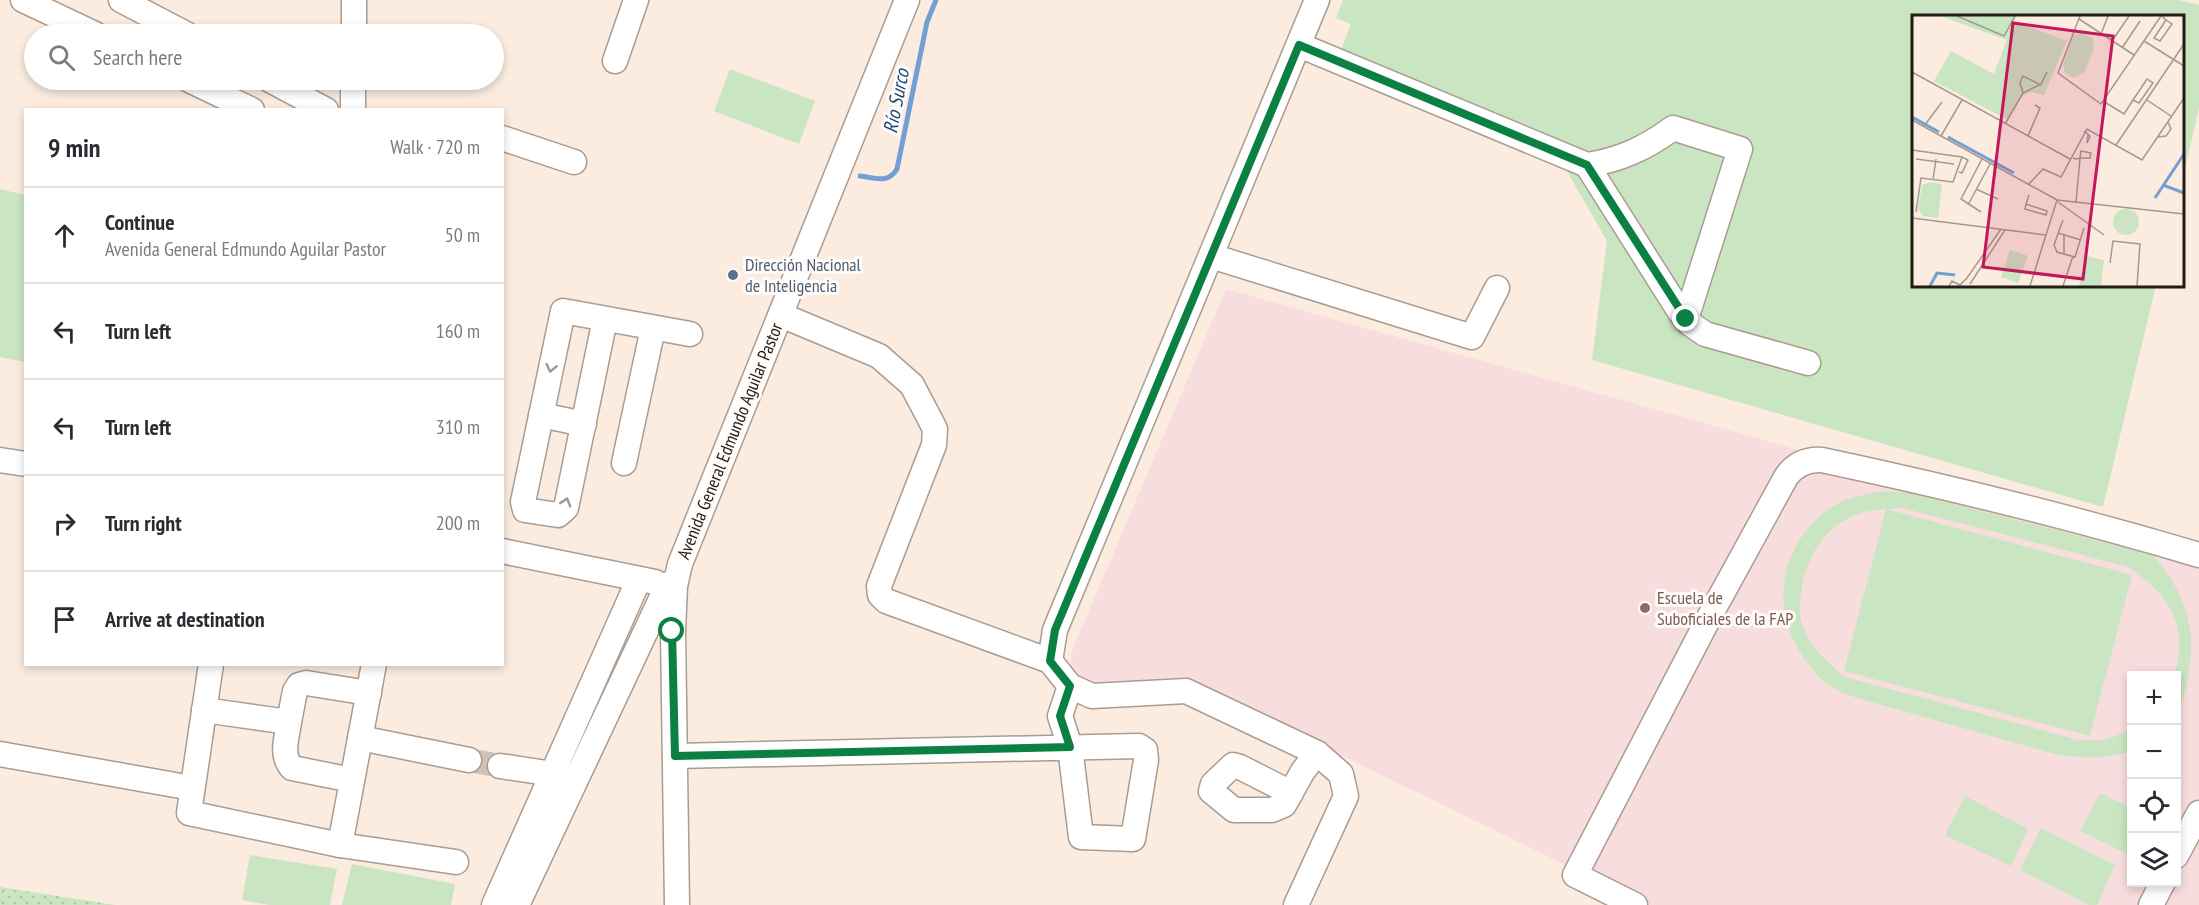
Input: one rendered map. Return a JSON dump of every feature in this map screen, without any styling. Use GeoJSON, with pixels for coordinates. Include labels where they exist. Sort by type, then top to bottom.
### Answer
{"type":"FeatureCollection","features":[{"type":"Feature","properties":{"kind":"street"},"geometry":{"type":"LineString","coordinates":[[23,0],[74,24]]}},
{"type":"Feature","properties":{"kind":"street"},"geometry":{"type":"LineString","coordinates":[[122,0],[167,24]]}},
{"type":"Feature","properties":{"kind":"street"},"geometry":{"type":"LineString","coordinates":[[354,0],[354,24]]}},
{"type":"Feature","properties":{"kind":"street"},"geometry":{"type":"LineString","coordinates":[[615,61],[636,0]]}},
{"type":"Feature","properties":{"kind":"street","name":"Avenida General Edmundo Aguilar Pastor"},"geometry":{"type":"LineString","coordinates":[[677,905],[671,585],[907,0]]}},
{"type":"Feature","properties":{"kind":"street"},"geometry":{"type":"LineString","coordinates":[[1050,661],[1055,630],[1317,0]]}},
{"type":"Feature","properties":{"kind":"street"},"geometry":{"type":"LineString","coordinates":[[1299,45],[1587,165],[1633,153],[1673,128],[1740,149],[1686,319]]}},
{"type":"Feature","properties":{"kind":"street"},"geometry":{"type":"LineString","coordinates":[[210,90],[248,108]]}},
{"type":"Feature","properties":{"kind":"street"},"geometry":{"type":"LineString","coordinates":[[289,90],[322,108]]}},
{"type":"Feature","properties":{"kind":"street"},"geometry":{"type":"LineString","coordinates":[[353,90],[353,108]]}},
{"type":"Feature","properties":{"kind":"street"},"geometry":{"type":"LineString","coordinates":[[504,139],[574,162]]}},
{"type":"Feature","properties":{"kind":"street"},"geometry":{"type":"LineString","coordinates":[[1587,165],[1686,319],[1705,334],[1808,363]]}},
{"type":"Feature","properties":{"kind":"street"},"geometry":{"type":"LineString","coordinates":[[1211,256],[1472,337],[1497,288]]}},
{"type":"Feature","properties":{"kind":"street"},"geometry":{"type":"LineString","coordinates":[[605,319],[566,508],[558,515],[525,510],[523,502],[563,311],[690,334]]}},
{"type":"Feature","properties":{"kind":"street"},"geometry":{"type":"LineString","coordinates":[[781,315],[879,356],[912,386],[934,429],[934,445],[879,586],[880,595],[886,601],[1050,661],[1070,686],[1092,696],[1186,691],[1317,753],[1341,774],[1346,796],[1296,905]]}},
{"type":"Feature","properties":{"kind":"street"},"geometry":{"type":"LineString","coordinates":[[624,464],[653,328]]}},
{"type":"Feature","properties":{"kind":"street"},"geometry":{"type":"LineString","coordinates":[[541,415],[584,424]]}},
{"type":"Feature","properties":{"kind":"street"},"geometry":{"type":"LineString","coordinates":[[0,460],[24,464]]}},
{"type":"Feature","properties":{"kind":"street"},"geometry":{"type":"LineString","coordinates":[[1635,905],[1606,899],[1575,875],[1780,487],[1790,472],[1800,464],[1822,460],[1908,478],[2073,519],[2199,555]]}},
{"type":"Feature","properties":{"kind":"street"},"geometry":{"type":"LineString","coordinates":[[504,550],[671,585],[577,777],[518,905]]}},
{"type":"Feature","properties":{"kind":"street"},"geometry":{"type":"LineString","coordinates":[[494,905],[639,579]]}},
{"type":"Feature","properties":{"kind":"street"},"geometry":{"type":"LineString","coordinates":[[211,666],[189,809],[192,814],[339,845],[456,862]]}},
{"type":"Feature","properties":{"kind":"street"},"geometry":{"type":"LineString","coordinates":[[339,845],[374,666]]}},
{"type":"Feature","properties":{"kind":"street"},"geometry":{"type":"LineString","coordinates":[[352,780],[292,768],[286,762],[289,722],[295,691],[299,685],[306,683],[369,693]]}},
{"type":"Feature","properties":{"kind":"street"},"geometry":{"type":"LineString","coordinates":[[675,756],[1070,747],[1139,746],[1145,750],[1146,759],[1133,839],[1081,837],[1070,747],[1060,716],[1070,686]]}},
{"type":"Feature","properties":{"kind":"street"},"geometry":{"type":"LineString","coordinates":[[204,710],[289,722]]}},
{"type":"Feature","properties":{"kind":"street"},"geometry":{"type":"LineString","coordinates":[[360,738],[469,760]]}},
{"type":"Feature","properties":{"kind":"street"},"geometry":{"type":"LineString","coordinates":[[0,753],[192,788]]}},
{"type":"Feature","properties":{"kind":"street"},"geometry":{"type":"LineString","coordinates":[[1291,793],[1303,771],[1317,753]]}},
{"type":"Feature","properties":{"kind":"street"},"geometry":{"type":"LineString","coordinates":[[500,766],[577,777]]}},
{"type":"Feature","properties":{"kind":"street"},"geometry":{"type":"LineString","coordinates":[[2181,847],[2199,813]]}},
{"type":"Feature","properties":{"kind":"street"},"geometry":{"type":"LineString","coordinates":[[2151,905],[2160,887]]}},
{"type":"Feature","properties":{"kind":"shaded area","name":"Escuela de Suboficiales de la FAP"},"geometry":{"type":"Polygon","coordinates":[[[1226,289],[2199,562],[2199,905],[1647,905],[1214,693],[1086,684],[1071,672],[1071,653],[1226,289]]]}},
{"type":"Feature","properties":{"kind":"green space"},"geometry":{"type":"Polygon","coordinates":[[[1343,0],[2179,0],[2199,5],[2199,108],[2184,173],[2184,15],[1912,15],[1912,286],[2156,286],[2103,507],[1592,360],[1607,241],[1563,164],[1335,64],[1351,24],[1336,18],[1343,0]]]}},
{"type":"Feature","properties":{"kind":"green space"},"geometry":{"type":"Polygon","coordinates":[[[730,69],[815,101],[799,144],[714,111],[730,69]]]}},
{"type":"Feature","properties":{"kind":"green space"},"geometry":{"type":"Polygon","coordinates":[[[0,189],[24,195],[24,362],[0,357],[0,189]]]}},
{"type":"Feature","properties":{"kind":"green space"},"geometry":{"type":"Polygon","coordinates":[[[1884,491],[1911,493],[2152,554],[2179,593],[2190,631],[2189,672],[2181,704],[2181,671],[2175,671],[2179,640],[2177,626],[2165,601],[2155,589],[2129,567],[1902,508],[1855,515],[1831,530],[1814,553],[1803,582],[1800,613],[1805,631],[1814,647],[1845,677],[2078,740],[2105,739],[2127,731],[2127,752],[2095,757],[2058,755],[1857,698],[1828,684],[1806,661],[1792,637],[1786,616],[1784,595],[1786,574],[1792,554],[1802,536],[1817,519],[1840,502],[1884,491]]]}},
{"type":"Feature","properties":{"kind":"green space"},"geometry":{"type":"Polygon","coordinates":[[[1886,509],[2132,575],[2090,736],[1844,671],[1886,509]]]}},
{"type":"Feature","properties":{"kind":"green space"},"geometry":{"type":"Polygon","coordinates":[[[2100,793],[2127,806],[2127,854],[2080,831],[2100,793]]]}},
{"type":"Feature","properties":{"kind":"green space"},"geometry":{"type":"Polygon","coordinates":[[[1965,796],[2028,829],[2011,866],[1945,835],[1965,796]]]}},
{"type":"Feature","properties":{"kind":"green space"},"geometry":{"type":"Polygon","coordinates":[[[2041,828],[2115,865],[2097,905],[2089,905],[2020,870],[2041,828]]]}},
{"type":"Feature","properties":{"kind":"green space"},"geometry":{"type":"Polygon","coordinates":[[[250,855],[337,869],[330,905],[270,905],[242,900],[250,855]]]}},
{"type":"Feature","properties":{"kind":"green space"},"geometry":{"type":"Polygon","coordinates":[[[352,864],[455,884],[451,905],[342,905],[352,864]]]}},
{"type":"Feature","properties":{"kind":"green space"},"geometry":{"type":"Polygon","coordinates":[[[0,887],[115,905],[0,905],[0,887]]]}},
{"type":"Feature","properties":{"kind":"waterway","name":"Río Surco"},"geometry":{"type":"LineString","coordinates":[[860,176],[886,178],[897,169],[927,22],[936,0]]}},
{"type":"Feature","properties":{"kind":"tunnel"},"geometry":{"type":"LineString","coordinates":[[469,760],[500,766]]}},
{"type":"Feature","properties":{"kind":"place","name":"Dirección Nacional de Inteligencia"},"geometry":{"type":"Point","coordinates":[733,275]}},
{"type":"Feature","properties":{"kind":"place","name":"Escuela de Suboficiales de la FAP"},"geometry":{"type":"Point","coordinates":[1645,608]}},
{"type":"Feature","properties":{"kind":"route"},"geometry":{"type":"LineString","coordinates":[[672,631],[675,756],[1070,747],[1060,716],[1070,686],[1050,661],[1055,630],[1299,45],[1587,165],[1686,319]]}}]}
